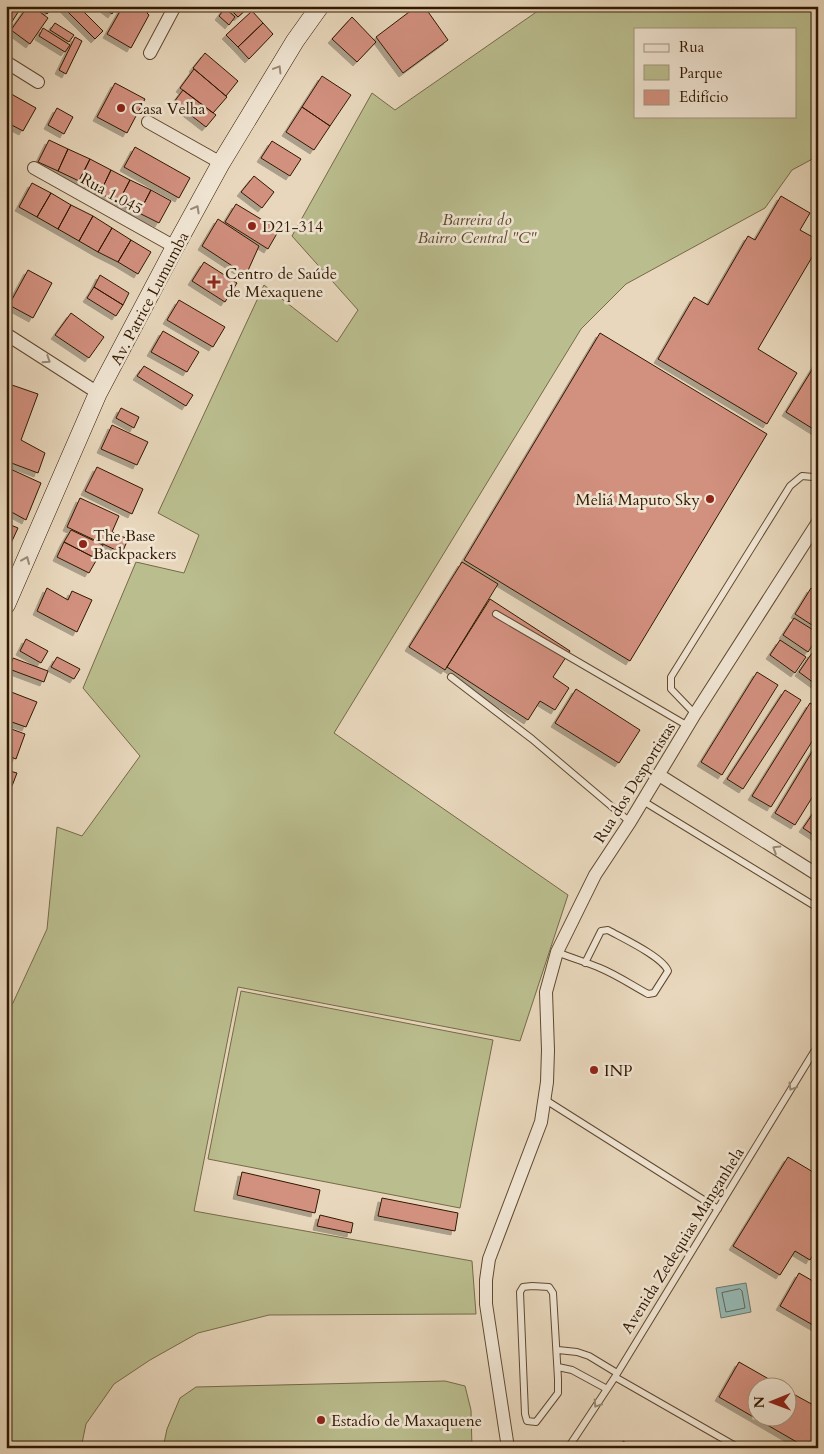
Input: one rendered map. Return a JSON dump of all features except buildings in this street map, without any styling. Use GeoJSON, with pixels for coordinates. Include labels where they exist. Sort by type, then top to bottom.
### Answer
{"type":"FeatureCollection","features":[{"type":"Feature","properties":{"kind":"main road","name":"Av. Patrice Lumumba"},"geometry":{"type":"LineString","coordinates":[[6,605],[98,393],[221,164],[295,41],[320,6]]}},
{"type":"Feature","properties":{"kind":"street"},"geometry":{"type":"LineString","coordinates":[[150,53],[175,6]]}},
{"type":"Feature","properties":{"kind":"street"},"geometry":{"type":"LineString","coordinates":[[6,62],[38,82]]}},
{"type":"Feature","properties":{"kind":"street"},"geometry":{"type":"LineString","coordinates":[[148,122],[221,164]]}},
{"type":"Feature","properties":{"kind":"street","name":"Rua 1.045"},"geometry":{"type":"LineString","coordinates":[[34,168],[175,247]]}},
{"type":"Feature","properties":{"kind":"street"},"geometry":{"type":"LineString","coordinates":[[6,334],[98,393]]}},
{"type":"Feature","properties":{"kind":"street","name":"Rua dos Desportistas"},"geometry":{"type":"LineString","coordinates":[[508,1448],[486,1304],[486,1280],[489,1259],[541,1122],[547,1082],[546,992],[557,952],[595,875],[818,522]]}},
{"type":"Feature","properties":{"kind":"street"},"geometry":{"type":"LineString","coordinates":[[658,775],[818,875]]}},
{"type":"Feature","properties":{"kind":"lane"},"geometry":{"type":"LineString","coordinates":[[695,714],[670,689],[671,677],[790,486],[802,476],[818,479]]}},
{"type":"Feature","properties":{"kind":"lane"},"geometry":{"type":"LineString","coordinates":[[496,614],[688,726]]}},
{"type":"Feature","properties":{"kind":"lane"},"geometry":{"type":"LineString","coordinates":[[451,677],[532,739],[630,822]]}},
{"type":"Feature","properties":{"kind":"lane"},"geometry":{"type":"LineString","coordinates":[[643,801],[818,908]]}},
{"type":"Feature","properties":{"kind":"lane"},"geometry":{"type":"LineString","coordinates":[[557,952],[585,963],[602,969],[648,994],[654,993],[668,971],[666,965],[652,955],[608,930],[601,931],[585,963]]}},
{"type":"Feature","properties":{"kind":"lane","name":"Avenida Zedequias Manganhela"},"geometry":{"type":"LineString","coordinates":[[568,1448],[616,1375],[818,1046]]}},
{"type":"Feature","properties":{"kind":"lane"},"geometry":{"type":"LineString","coordinates":[[544,1100],[718,1209]]}},
{"type":"Feature","properties":{"kind":"lane"},"geometry":{"type":"LineString","coordinates":[[523,1287],[549,1287],[553,1293],[558,1350],[558,1393],[536,1422],[527,1422],[520,1292],[523,1287]]}},
{"type":"Feature","properties":{"kind":"lane"},"geometry":{"type":"LineString","coordinates":[[558,1350],[577,1352],[589,1356],[616,1375],[739,1448]]}},
{"type":"Feature","properties":{"kind":"lane"},"geometry":{"type":"LineString","coordinates":[[558,1367],[572,1370],[607,1389]]}},
{"type":"Feature","properties":{"kind":"green space","name":"Barreira do Bairro Central \"C\""},"geometry":{"type":"Polygon","coordinates":[[[545,6],[818,6],[818,156],[792,170],[765,208],[626,284],[581,329],[334,733],[568,895],[520,1041],[238,987],[194,1211],[472,1261],[476,1314],[269,1315],[198,1333],[150,1360],[114,1384],[86,1424],[81,1448],[6,1448],[6,1018],[47,929],[57,827],[82,836],[140,756],[83,688],[136,562],[184,573],[199,535],[158,513],[264,285],[337,342],[358,310],[292,236],[372,93],[395,110],[545,6]]]}},
{"type":"Feature","properties":{"kind":"green space"},"geometry":{"type":"Polygon","coordinates":[[[241,991],[493,1040],[460,1208],[208,1159],[241,991]]]}},
{"type":"Feature","properties":{"kind":"green space","name":"Estadío de Maxaquene"},"geometry":{"type":"Polygon","coordinates":[[[445,1381],[465,1386],[471,1410],[472,1448],[163,1448],[167,1429],[180,1398],[196,1387],[445,1381]]]}},
{"type":"Feature","properties":{"kind":"water"},"geometry":{"type":"Polygon","coordinates":[[[746,1283],[751,1312],[721,1318],[716,1288],[746,1283]]]}},
{"type":"Feature","properties":{"kind":"place","name":"Casa Velha"},"geometry":{"type":"Point","coordinates":[121,108]}},
{"type":"Feature","properties":{"kind":"place","name":"D21-314"},"geometry":{"type":"Point","coordinates":[252,226]}},
{"type":"Feature","properties":{"kind":"place","name":"Centro de Saúde de Mexaquene"},"geometry":{"type":"Point","coordinates":[214,282]}},
{"type":"Feature","properties":{"kind":"place","name":"Meliá Maputo Sky"},"geometry":{"type":"Point","coordinates":[710,499]}},
{"type":"Feature","properties":{"kind":"place","name":"The Base Backpackers"},"geometry":{"type":"Point","coordinates":[83,544]}},
{"type":"Feature","properties":{"kind":"place","name":"INP"},"geometry":{"type":"Point","coordinates":[594,1070]}},
{"type":"Feature","properties":{"kind":"place","name":"Estadío de Maxaquene"},"geometry":{"type":"Point","coordinates":[321,1420]}}]}
